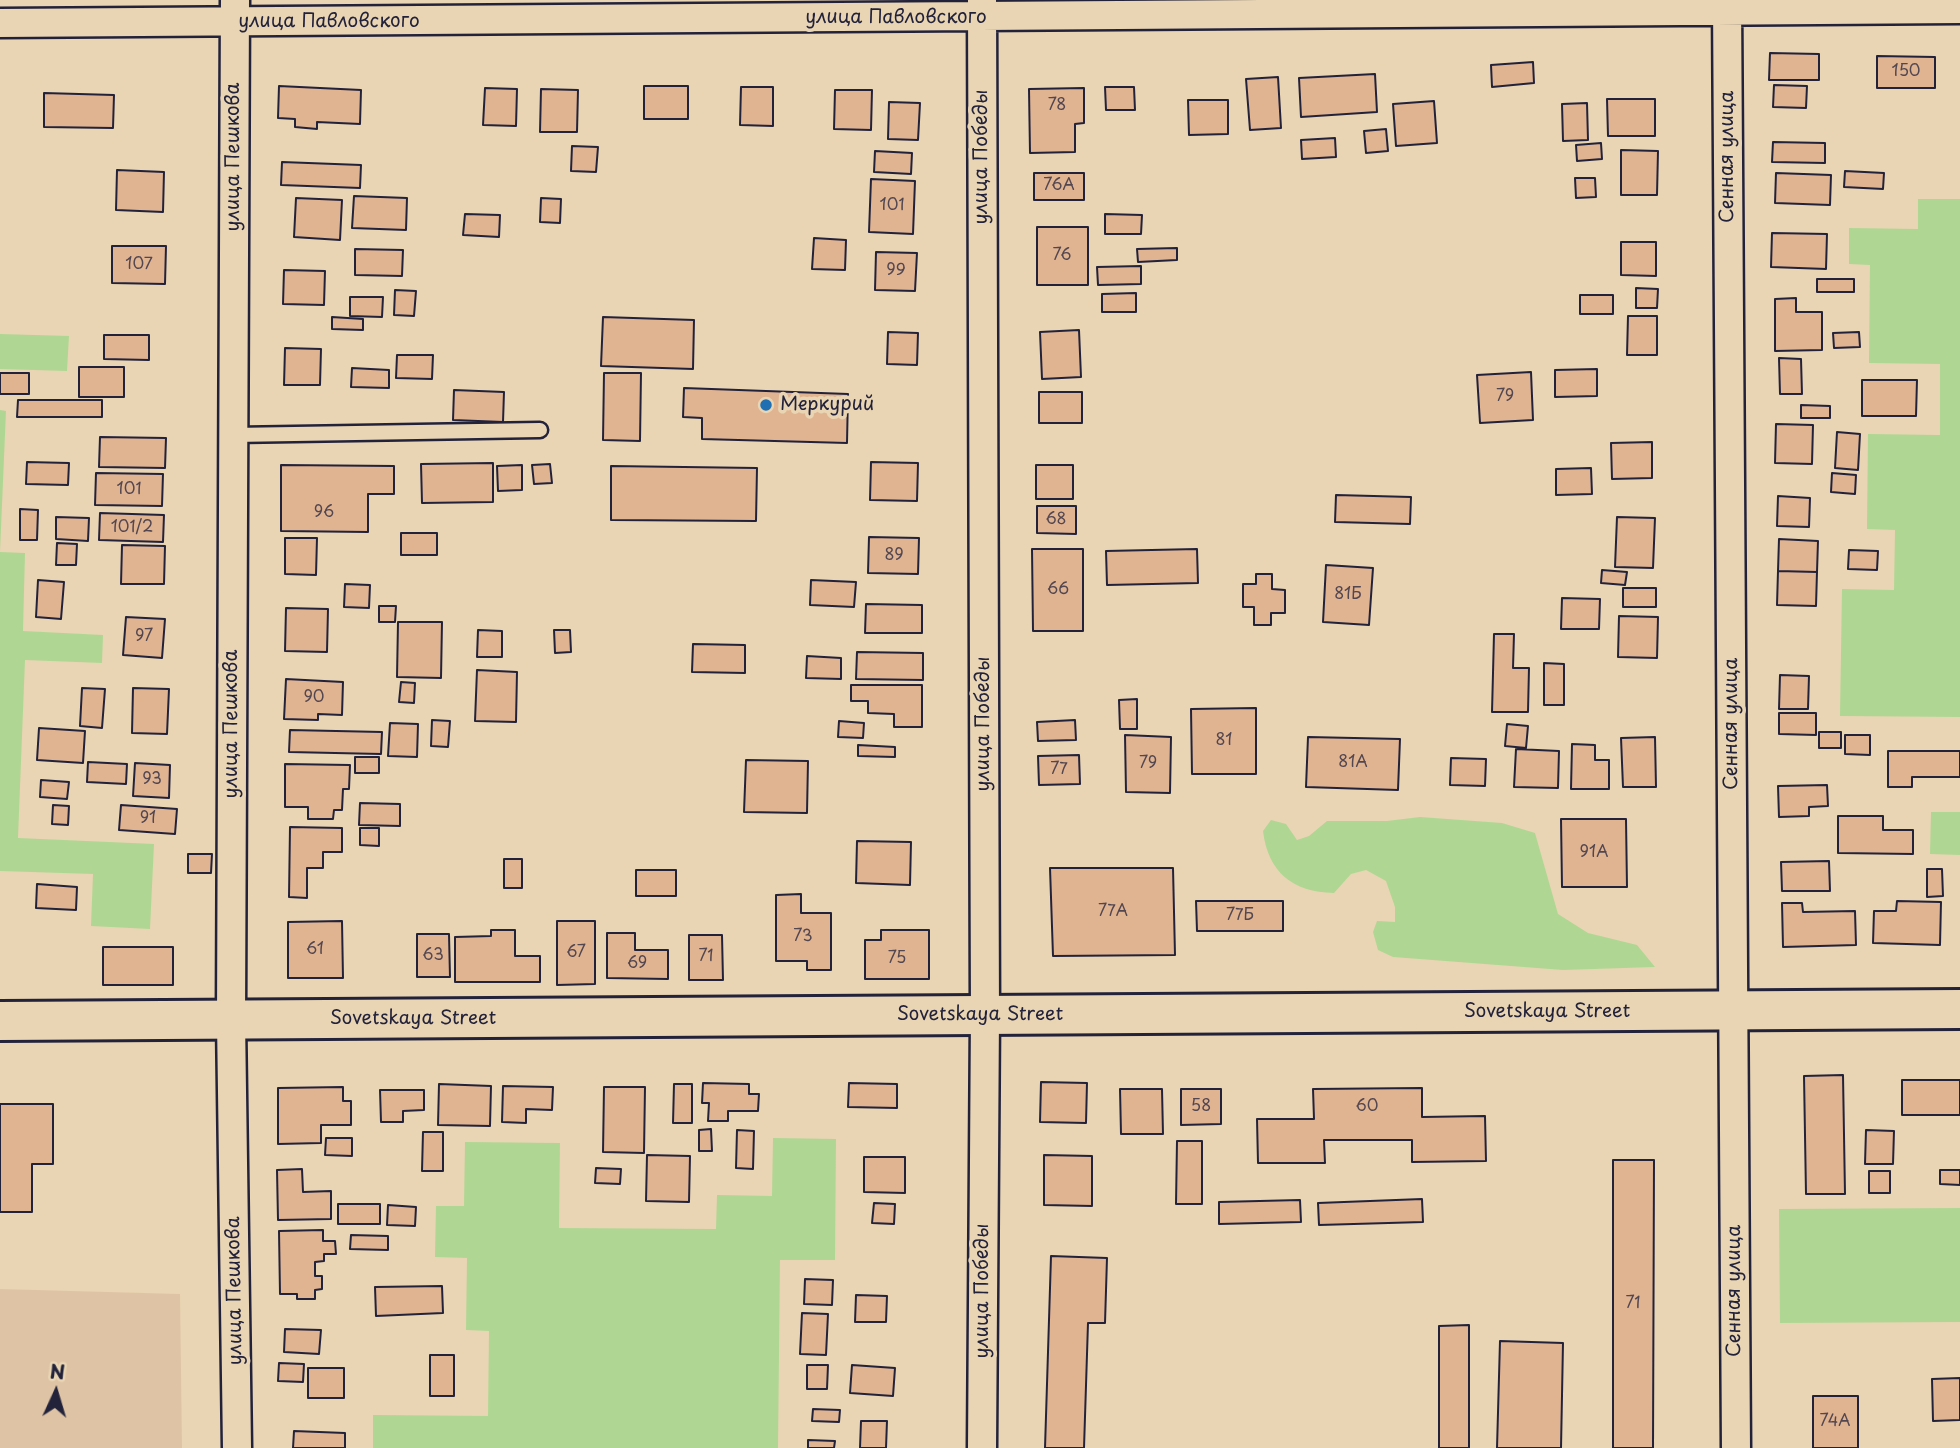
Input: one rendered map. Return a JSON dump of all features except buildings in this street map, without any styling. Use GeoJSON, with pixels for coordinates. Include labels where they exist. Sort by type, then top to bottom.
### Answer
{"type":"FeatureCollection","features":[{"type":"Feature","properties":{"kind":"street","name":"улица Павловского"},"geometry":{"type":"LineString","coordinates":[[0,23],[235,11],[1727,4],[1960,9]]}},
{"type":"Feature","properties":{"kind":"street","name":"Сенная улица"},"geometry":{"type":"LineString","coordinates":[[1727,4],[1736,1448]]}},
{"type":"Feature","properties":{"kind":"street","name":"улица Победы"},"geometry":{"type":"LineString","coordinates":[[982,9],[985,1015],[982,1448]]}},
{"type":"Feature","properties":{"kind":"street","name":"улица Пешкова"},"geometry":{"type":"LineString","coordinates":[[235,11],[231,1020],[237,1448]]}},
{"type":"Feature","properties":{"kind":"street","name":"Sovetskaya Street"},"geometry":{"type":"LineString","coordinates":[[0,1021],[1960,1009]]}},
{"type":"Feature","properties":{"kind":"lane"},"geometry":{"type":"LineString","coordinates":[[233,435],[540,430]]}},
{"type":"Feature","properties":{"kind":"shaded area"},"geometry":{"type":"Polygon","coordinates":[[[0,1289],[180,1294],[182,1448],[0,1448],[0,1289]]]}},
{"type":"Feature","properties":{"kind":"green space"},"geometry":{"type":"Polygon","coordinates":[[[1918,199],[1960,199],[1960,717],[1840,716],[1842,589],[1894,590],[1895,530],[1867,529],[1868,434],[1940,435],[1940,364],[1869,363],[1870,265],[1849,264],[1849,228],[1918,229],[1918,199]]]}},
{"type":"Feature","properties":{"kind":"green space"},"geometry":{"type":"Polygon","coordinates":[[[0,334],[69,336],[67,371],[0,369],[0,334]]]}},
{"type":"Feature","properties":{"kind":"green space"},"geometry":{"type":"Polygon","coordinates":[[[0,410],[6,411],[0,552],[0,410]]]}},
{"type":"Feature","properties":{"kind":"green space"},"geometry":{"type":"Polygon","coordinates":[[[0,552],[25,553],[23,631],[103,635],[102,663],[25,660],[18,838],[154,844],[150,929],[91,926],[93,874],[0,871],[0,552]]]}},
{"type":"Feature","properties":{"kind":"green space"},"geometry":{"type":"Polygon","coordinates":[[[1931,812],[1960,812],[1960,855],[1930,854],[1931,812]]]}},
{"type":"Feature","properties":{"kind":"green space"},"geometry":{"type":"Polygon","coordinates":[[[1420,817],[1502,823],[1535,833],[1558,914],[1588,933],[1637,945],[1655,967],[1563,970],[1393,957],[1378,950],[1373,932],[1377,921],[1395,922],[1395,907],[1386,881],[1366,870],[1351,874],[1334,893],[1306,889],[1294,884],[1277,868],[1270,858],[1263,831],[1271,820],[1286,824],[1297,840],[1309,836],[1327,821],[1387,821],[1420,817]]]}},
{"type":"Feature","properties":{"kind":"green space"},"geometry":{"type":"Polygon","coordinates":[[[773,1138],[836,1139],[835,1260],[780,1260],[778,1448],[373,1448],[373,1415],[488,1416],[489,1331],[466,1330],[467,1258],[435,1257],[436,1206],[464,1206],[465,1142],[560,1143],[559,1228],[716,1229],[717,1195],[772,1196],[773,1138]]]}},
{"type":"Feature","properties":{"kind":"green space"},"geometry":{"type":"Polygon","coordinates":[[[1960,1208],[1960,1322],[1780,1323],[1779,1209],[1960,1208]]]}},
{"type":"Feature","properties":{"kind":"place","name":"Меркурий"},"geometry":{"type":"Point","coordinates":[766,405]}}]}
